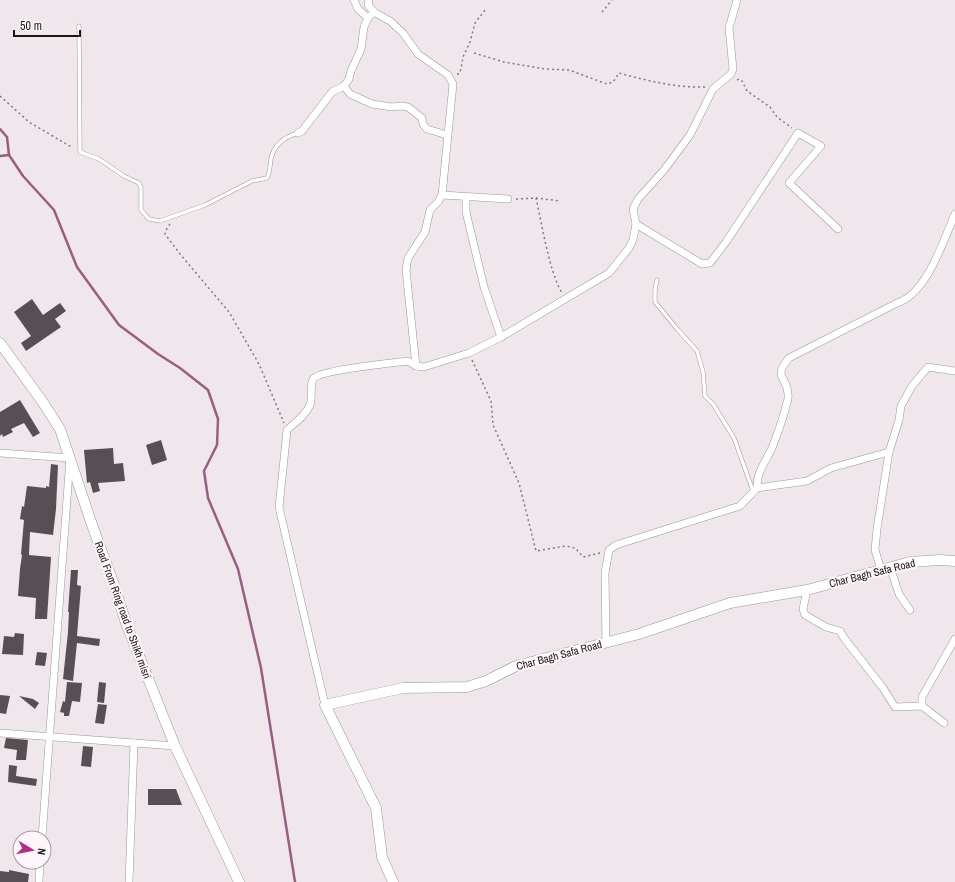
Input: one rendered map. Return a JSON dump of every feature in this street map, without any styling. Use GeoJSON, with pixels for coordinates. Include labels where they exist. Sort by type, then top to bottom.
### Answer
{"type":"FeatureCollection","features":[{"type":"Feature","properties":{"kind":"street"},"geometry":{"type":"LineString","coordinates":[[354,0],[358,9],[368,18]]}},
{"type":"Feature","properties":{"kind":"street"},"geometry":{"type":"LineString","coordinates":[[369,0],[368,5],[374,12],[390,21],[403,32],[418,54],[448,75],[453,84],[442,195],[438,202],[430,210],[425,232],[408,258],[406,270],[416,366]]}},
{"type":"Feature","properties":{"kind":"street"},"geometry":{"type":"LineString","coordinates":[[393,882],[382,857],[376,808],[325,705],[279,507],[284,446],[287,430],[304,414],[311,404],[312,382],[314,378],[327,372],[408,361],[416,366],[424,367],[469,353],[501,337],[609,273],[629,248],[636,224],[633,209],[638,199],[664,170],[690,135],[713,89],[730,74],[732,69],[729,28],[737,0]]}},
{"type":"Feature","properties":{"kind":"street"},"geometry":{"type":"LineString","coordinates":[[298,133],[302,132],[332,92],[344,86],[349,80],[351,70],[361,49],[364,27],[368,18],[374,12]]}},
{"type":"Feature","properties":{"kind":"street"},"geometry":{"type":"LineString","coordinates":[[344,86],[350,94],[372,104],[392,107],[408,107],[422,118],[423,124],[427,129],[447,135]]}},
{"type":"Feature","properties":{"kind":"street"},"geometry":{"type":"LineString","coordinates":[[636,224],[702,264],[710,263],[726,242],[798,133],[821,146],[789,183],[838,229]]}},
{"type":"Feature","properties":{"kind":"street"},"geometry":{"type":"LineString","coordinates":[[442,195],[508,199]]}},
{"type":"Feature","properties":{"kind":"street"},"geometry":{"type":"LineString","coordinates":[[466,197],[466,212],[484,287],[501,337]]}},
{"type":"Feature","properties":{"kind":"street"},"geometry":{"type":"LineString","coordinates":[[755,490],[756,480],[772,448],[784,417],[789,395],[780,376],[782,367],[789,358],[903,301],[913,294],[929,272],[955,217]]}},
{"type":"Feature","properties":{"kind":"street","name":"Road From Ring road to Shikh misri"},"geometry":{"type":"LineString","coordinates":[[0,343],[42,401],[60,429],[126,624],[175,746],[239,882]]}},
{"type":"Feature","properties":{"kind":"street"},"geometry":{"type":"LineString","coordinates":[[910,610],[899,594],[875,550],[889,452],[899,420],[901,406],[912,386],[928,367],[955,371]]}},
{"type":"Feature","properties":{"kind":"street"},"geometry":{"type":"LineString","coordinates":[[606,643],[605,573],[609,550],[616,545],[740,506],[755,490],[807,481],[831,468],[889,452]]}},
{"type":"Feature","properties":{"kind":"street"},"geometry":{"type":"LineString","coordinates":[[0,453],[70,458],[43,830]]}},
{"type":"Feature","properties":{"kind":"street","name":"Char Bagh Safa Road"},"geometry":{"type":"LineString","coordinates":[[325,705],[403,688],[467,687],[486,681],[516,666],[638,634],[730,603],[807,590],[910,562],[940,560],[955,561]]}},
{"type":"Feature","properties":{"kind":"street"},"geometry":{"type":"LineString","coordinates":[[807,590],[804,609],[806,615],[826,627],[840,631],[883,688],[895,707],[922,706],[944,723]]}},
{"type":"Feature","properties":{"kind":"street"},"geometry":{"type":"LineString","coordinates":[[922,706],[922,697],[955,639]]}},
{"type":"Feature","properties":{"kind":"street"},"geometry":{"type":"LineString","coordinates":[[0,733],[175,746]]}},
{"type":"Feature","properties":{"kind":"street"},"geometry":{"type":"LineString","coordinates":[[129,882],[134,743]]}},
{"type":"Feature","properties":{"kind":"street"},"geometry":{"type":"LineString","coordinates":[[39,882],[40,870]]}},
{"type":"Feature","properties":{"kind":"lane"},"geometry":{"type":"LineString","coordinates":[[79,26],[80,152],[98,159],[124,176],[139,183],[141,188],[142,210],[149,219],[160,221],[175,216],[205,205],[252,181],[266,178],[269,174],[271,157],[276,146],[287,136],[298,133]]}},
{"type":"Feature","properties":{"kind":"lane"},"geometry":{"type":"LineString","coordinates":[[658,280],[655,290],[655,302],[697,351],[703,372],[705,396],[713,404],[734,438],[755,490]]}},
{"type":"Feature","properties":{"kind":"path"},"geometry":{"type":"LineString","coordinates":[[602,12],[612,0]]}},
{"type":"Feature","properties":{"kind":"path"},"geometry":{"type":"LineString","coordinates":[[448,75],[459,74],[462,69],[463,57],[470,42],[475,23],[486,10]]}},
{"type":"Feature","properties":{"kind":"path"},"geometry":{"type":"LineString","coordinates":[[474,53],[504,62],[570,70],[607,84],[613,82],[619,73],[644,80],[684,87],[712,86],[713,89]]}},
{"type":"Feature","properties":{"kind":"path"},"geometry":{"type":"LineString","coordinates":[[734,82],[739,79],[742,81],[747,91],[770,107],[777,117],[798,133]]}},
{"type":"Feature","properties":{"kind":"path"},"geometry":{"type":"LineString","coordinates":[[0,96],[29,122],[80,152]]}},
{"type":"Feature","properties":{"kind":"path"},"geometry":{"type":"LineString","coordinates":[[536,198],[550,261],[558,286],[566,298]]}},
{"type":"Feature","properties":{"kind":"path"},"geometry":{"type":"LineString","coordinates":[[508,199],[536,198],[560,201]]}},
{"type":"Feature","properties":{"kind":"path"},"geometry":{"type":"LineString","coordinates":[[175,216],[166,228],[165,234],[229,312],[258,364],[287,430]]}},
{"type":"Feature","properties":{"kind":"path"},"geometry":{"type":"LineString","coordinates":[[469,353],[491,401],[493,425],[519,483],[536,551],[566,546],[575,548],[582,557],[609,550]]}},
{"type":"Feature","properties":{"kind":"building"},"geometry":{"type":"Polygon","coordinates":[[[32,299],[43,315],[60,303],[66,311],[55,319],[61,327],[26,351],[21,343],[31,336],[14,312],[32,299]]]}},
{"type":"Feature","properties":{"kind":"building"},"geometry":{"type":"Polygon","coordinates":[[[20,400],[40,433],[33,437],[24,423],[11,429],[13,432],[3,437],[2,434],[0,436],[0,412],[20,400]]]}},
{"type":"Feature","properties":{"kind":"building"},"geometry":{"type":"Polygon","coordinates":[[[161,440],[167,460],[152,465],[146,445],[161,440]]]}},
{"type":"Feature","properties":{"kind":"building"},"geometry":{"type":"Polygon","coordinates":[[[113,448],[114,464],[123,463],[125,481],[98,483],[100,491],[93,493],[90,482],[87,483],[84,450],[113,448]]]}},
{"type":"Feature","properties":{"kind":"building"},"geometry":{"type":"Polygon","coordinates":[[[51,464],[58,465],[53,535],[30,532],[29,555],[51,557],[47,619],[35,619],[36,598],[18,596],[24,520],[20,519],[22,506],[24,507],[27,486],[49,487],[51,464]]]}},
{"type":"Feature","properties":{"kind":"building"},"geometry":{"type":"Polygon","coordinates":[[[71,570],[78,570],[77,585],[81,586],[77,636],[100,639],[99,646],[77,643],[73,681],[63,679],[68,632],[71,570]]]}},
{"type":"Feature","properties":{"kind":"building"},"geometry":{"type":"Polygon","coordinates":[[[15,633],[24,634],[23,655],[2,654],[4,636],[14,637],[15,633]]]}},
{"type":"Feature","properties":{"kind":"building"},"geometry":{"type":"Polygon","coordinates":[[[37,652],[47,653],[45,666],[35,665],[37,652]]]}},
{"type":"Feature","properties":{"kind":"building"},"geometry":{"type":"Polygon","coordinates":[[[67,682],[82,683],[80,702],[72,701],[69,716],[64,716],[64,713],[60,712],[63,701],[65,702],[67,682]]]}},
{"type":"Feature","properties":{"kind":"building"},"geometry":{"type":"Polygon","coordinates":[[[99,682],[106,683],[104,703],[97,702],[99,682]]]}},
{"type":"Feature","properties":{"kind":"building"},"geometry":{"type":"Polygon","coordinates":[[[0,695],[10,696],[6,714],[0,713],[0,695]]]}},
{"type":"Feature","properties":{"kind":"building"},"geometry":{"type":"Polygon","coordinates":[[[19,696],[33,699],[39,703],[35,709],[19,696]]]}},
{"type":"Feature","properties":{"kind":"building"},"geometry":{"type":"Polygon","coordinates":[[[98,704],[107,705],[104,724],[95,723],[98,704]]]}},
{"type":"Feature","properties":{"kind":"building"},"geometry":{"type":"Polygon","coordinates":[[[6,738],[28,740],[26,760],[16,760],[17,750],[4,748],[6,738]]]}},
{"type":"Feature","properties":{"kind":"building"},"geometry":{"type":"Polygon","coordinates":[[[83,746],[93,747],[91,767],[81,766],[83,746]]]}},
{"type":"Feature","properties":{"kind":"building"},"geometry":{"type":"Polygon","coordinates":[[[9,765],[17,766],[16,776],[37,779],[36,786],[8,782],[9,765]]]}},
{"type":"Feature","properties":{"kind":"building"},"geometry":{"type":"Polygon","coordinates":[[[148,789],[176,789],[182,805],[148,805],[148,789]]]}},
{"type":"Feature","properties":{"kind":"building"},"geometry":{"type":"Polygon","coordinates":[[[9,870],[29,874],[28,882],[0,882],[0,871],[9,872],[9,870]]]}},
{"type":"Feature","properties":{"kind":"waterway"},"geometry":{"type":"LineString","coordinates":[[0,129],[7,137],[9,155],[23,176],[54,210],[77,267],[119,325],[158,354],[180,368],[208,390],[218,419],[217,445],[204,471],[208,498],[238,569],[261,668],[295,882]]}},
{"type":"Feature","properties":{"kind":"waterway"},"geometry":{"type":"LineString","coordinates":[[0,156],[9,155]]}}]}
